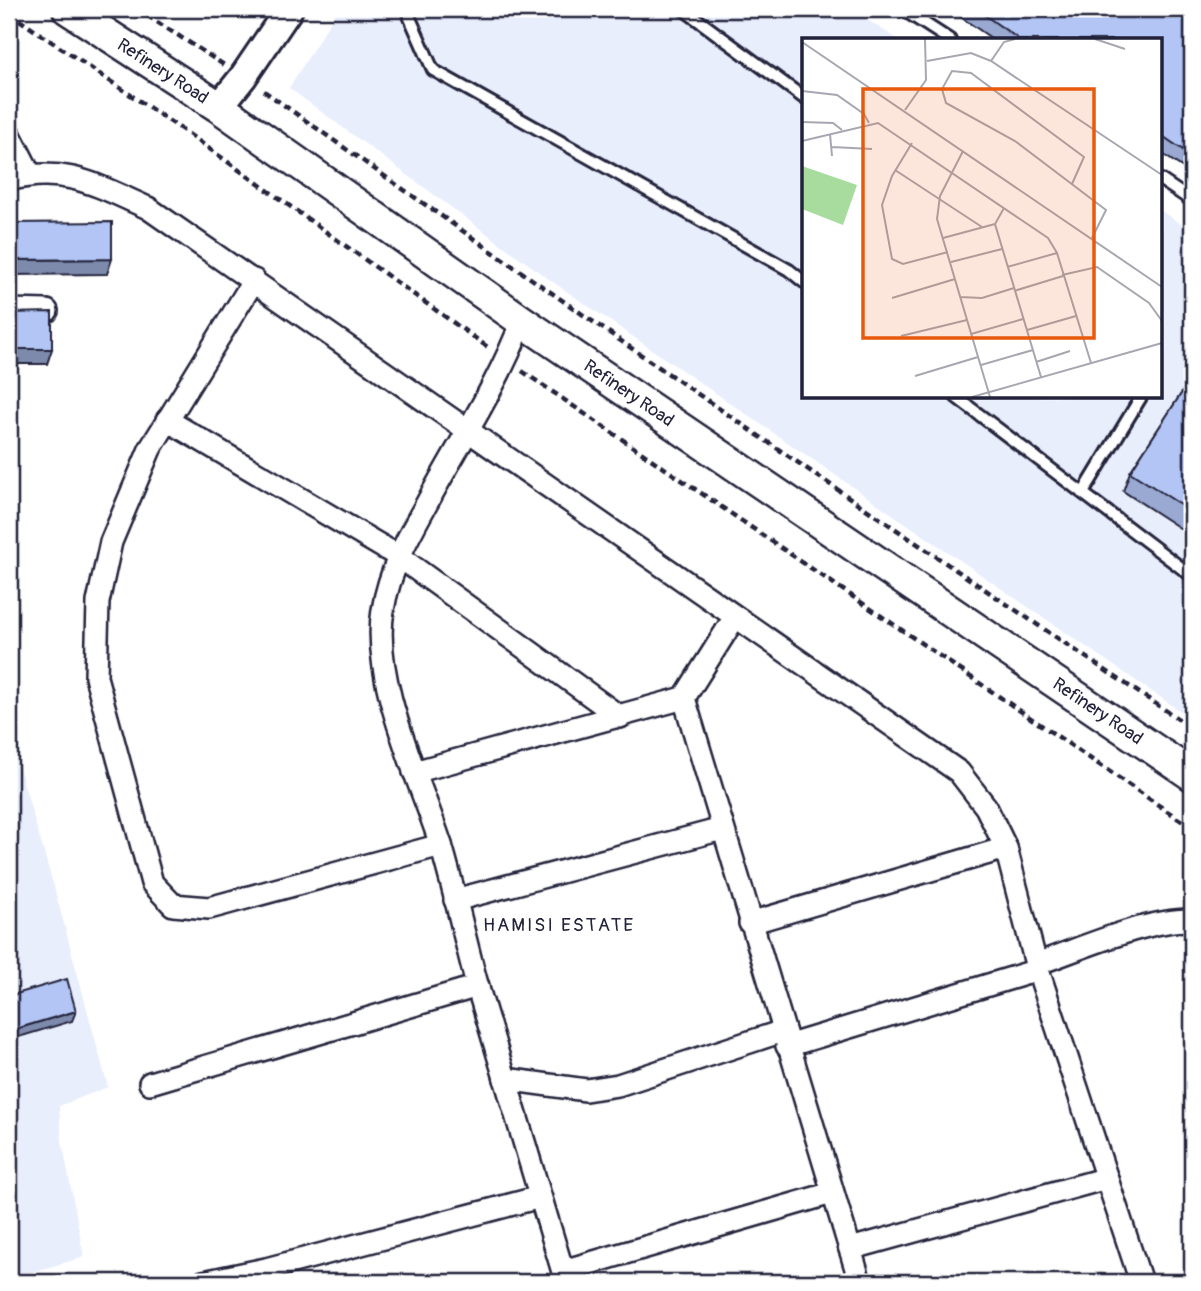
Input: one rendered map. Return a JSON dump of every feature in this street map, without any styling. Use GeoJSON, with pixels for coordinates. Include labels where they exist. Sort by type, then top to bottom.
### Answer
{"type":"FeatureCollection","features":[{"type":"Feature","properties":{"kind":"main road","name":"Refinery Road"},"geometry":{"type":"LineString","coordinates":[[68,9],[219,107],[522,321],[1191,770]]}},
{"type":"Feature","properties":{"kind":"street"},"geometry":{"type":"LineString","coordinates":[[219,107],[289,9]]}},
{"type":"Feature","properties":{"kind":"street"},"geometry":{"type":"LineString","coordinates":[[9,133],[30,174]]}},
{"type":"Feature","properties":{"kind":"street"},"geometry":{"type":"LineString","coordinates":[[9,180],[30,174],[78,177],[148,208],[959,772],[986,807],[1006,848],[1037,967],[1141,1282]]}},
{"type":"Feature","properties":{"kind":"street"},"geometry":{"type":"LineString","coordinates":[[254,280],[150,449],[111,542],[99,602],[96,677],[152,883],[173,905],[209,908],[441,845]]}},
{"type":"Feature","properties":{"kind":"street"},"geometry":{"type":"LineString","coordinates":[[9,310],[47,312]]}},
{"type":"Feature","properties":{"kind":"street"},"geometry":{"type":"LineString","coordinates":[[522,321],[507,361],[398,556],[383,608],[380,632],[384,672],[414,772],[441,845],[478,986],[565,1277],[832,1193]]}},
{"type":"Feature","properties":{"kind":"street"},"geometry":{"type":"LineString","coordinates":[[167,420],[398,556],[620,717]]}},
{"type":"Feature","properties":{"kind":"street"},"geometry":{"type":"LineString","coordinates":[[414,772],[684,698],[734,617]]}},
{"type":"Feature","properties":{"kind":"street"},"geometry":{"type":"LineString","coordinates":[[684,698],[860,1282]]}},
{"type":"Feature","properties":{"kind":"street"},"geometry":{"type":"LineString","coordinates":[[455,900],[722,829]]}},
{"type":"Feature","properties":{"kind":"street"},"geometry":{"type":"LineString","coordinates":[[750,923],[1006,848]]}},
{"type":"Feature","properties":{"kind":"street"},"geometry":{"type":"LineString","coordinates":[[505,1079],[586,1090],[618,1085],[1037,967],[1121,934],[1192,920]]}},
{"type":"Feature","properties":{"kind":"street"},"geometry":{"type":"LineString","coordinates":[[150,1083],[478,986]]}},
{"type":"Feature","properties":{"kind":"street"},"geometry":{"type":"LineString","coordinates":[[850,1250],[1107,1178]]}},
{"type":"Feature","properties":{"kind":"street"},"geometry":{"type":"LineString","coordinates":[[203,1282],[266,1269],[540,1197]]}},
{"type":"Feature","properties":{"kind":"lane"},"geometry":{"type":"LineString","coordinates":[[409,9],[410,18],[433,70],[789,270],[802,280]]}},
{"type":"Feature","properties":{"kind":"lane"},"geometry":{"type":"LineString","coordinates":[[683,9],[802,97]]}},
{"type":"Feature","properties":{"kind":"lane"},"geometry":{"type":"LineString","coordinates":[[902,9],[947,38]]}},
{"type":"Feature","properties":{"kind":"lane"},"geometry":{"type":"LineString","coordinates":[[1162,181],[1192,201]]}},
{"type":"Feature","properties":{"kind":"lane"},"geometry":{"type":"LineString","coordinates":[[959,399],[1192,576]]}},
{"type":"Feature","properties":{"kind":"lane"},"geometry":{"type":"LineString","coordinates":[[1083,493],[1140,399]]}},
{"type":"Feature","properties":{"kind":"path"},"geometry":{"type":"LineString","coordinates":[[137,9],[243,77],[554,296],[988,593],[1192,728]]}},
{"type":"Feature","properties":{"kind":"path"},"geometry":{"type":"LineString","coordinates":[[9,13],[190,135],[507,361],[1192,828]]}},
{"type":"Feature","properties":{"kind":"shaded area"},"geometry":{"type":"Polygon","coordinates":[[[338,9],[850,9],[896,38],[802,38],[802,399],[1162,399],[1162,212],[1192,231],[1192,719],[550,280],[289,88],[338,9]]]}},
{"type":"Feature","properties":{"kind":"shaded area"},"geometry":{"type":"Polygon","coordinates":[[[9,733],[108,1087],[59,1106],[62,1141],[84,1257],[9,1279],[9,733]]]}},
{"type":"Feature","properties":{"kind":"building"},"geometry":{"type":"Polygon","coordinates":[[[976,9],[1192,9],[1192,156],[1162,136],[1162,38],[1017,38],[976,9]]]}},
{"type":"Feature","properties":{"kind":"building"},"geometry":{"type":"Polygon","coordinates":[[[112,222],[112,259],[9,260],[9,223],[112,222]]]}},
{"type":"Feature","properties":{"kind":"building"},"geometry":{"type":"Polygon","coordinates":[[[52,312],[52,349],[9,349],[9,313],[52,312]]]}},
{"type":"Feature","properties":{"kind":"building"},"geometry":{"type":"Polygon","coordinates":[[[1192,377],[1192,512],[1130,472],[1192,377]]]}},
{"type":"Feature","properties":{"kind":"building"},"geometry":{"type":"Polygon","coordinates":[[[67,979],[76,1011],[9,1031],[9,996],[67,979]]]}},
{"type":"Feature","properties":{"kind":"district","name":"HAMISI ESTATE"},"geometry":{"type":"Point","coordinates":[559,924]}}]}
